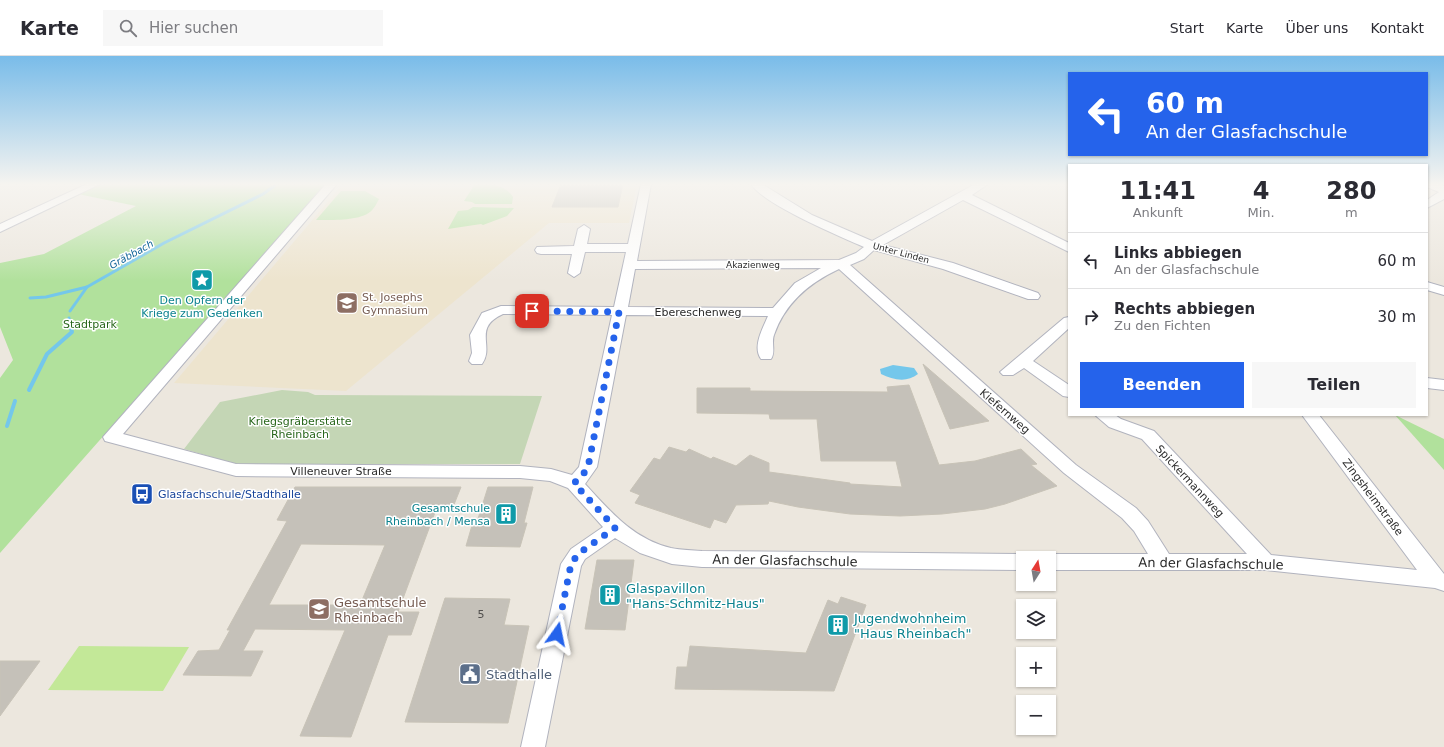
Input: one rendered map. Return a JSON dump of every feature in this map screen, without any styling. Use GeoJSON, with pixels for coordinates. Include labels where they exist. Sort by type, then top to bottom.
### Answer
{"type":"FeatureCollection","features":[{"type":"Feature","properties":{"kind":"street"},"geometry":{"type":"LineString","coordinates":[[0,228],[25,216]]}},
{"type":"Feature","properties":{"kind":"street","name":"Villeneuver Straße"},"geometry":{"type":"LineString","coordinates":[[304,216],[111,437],[236,470],[520,472],[551,474],[574,483]]}},
{"type":"Feature","properties":{"kind":"street"},"geometry":{"type":"LineString","coordinates":[[574,483],[582,476],[588,467],[639,216]]}},
{"type":"Feature","properties":{"kind":"street","name":"Unter Linden"},"geometry":{"type":"LineString","coordinates":[[807,216],[872,246],[948,266],[1033,296]]}},
{"type":"Feature","properties":{"kind":"street","name":"Akazienweg"},"geometry":{"type":"LineString","coordinates":[[628,265],[841,264],[860,256],[872,246],[925,216]]}},
{"type":"Feature","properties":{"kind":"street"},"geometry":{"type":"LineString","coordinates":[[1005,216],[1068,248]]}},
{"type":"Feature","properties":{"kind":"street"},"geometry":{"type":"LineString","coordinates":[[574,273],[584,229]]}},
{"type":"Feature","properties":{"kind":"street"},"geometry":{"type":"LineString","coordinates":[[541,250],[632,248]]}},
{"type":"Feature","properties":{"kind":"street"},"geometry":{"type":"LineString","coordinates":[[766,356],[766,337],[776,312],[800,286],[818,274],[841,264]]}},
{"type":"Feature","properties":{"kind":"street","name":"Kiefernweg"},"geometry":{"type":"LineString","coordinates":[[841,264],[1070,469],[1129,512],[1141,526],[1162,562]]}},
{"type":"Feature","properties":{"kind":"street"},"geometry":{"type":"LineString","coordinates":[[1428,286],[1444,291]]}},
{"type":"Feature","properties":{"kind":"street","name":"Ebereschenweg"},"geometry":{"type":"LineString","coordinates":[[477,361],[479,353],[477,335],[487,316],[502,310],[776,312]]}},
{"type":"Feature","properties":{"kind":"street"},"geometry":{"type":"LineString","coordinates":[[1008,372],[1024,361],[1068,322]]}},
{"type":"Feature","properties":{"kind":"street"},"geometry":{"type":"LineString","coordinates":[[1024,361],[1068,391]]}},
{"type":"Feature","properties":{"kind":"street"},"geometry":{"type":"LineString","coordinates":[[1428,383],[1444,386]]}},
{"type":"Feature","properties":{"kind":"street","name":"Spickermannweg"},"geometry":{"type":"LineString","coordinates":[[1104,416],[1115,423],[1148,436],[1266,562]]}},
{"type":"Feature","properties":{"kind":"street","name":"Zingsheimstraße"},"geometry":{"type":"LineString","coordinates":[[1311,416],[1440,581]]}},
{"type":"Feature","properties":{"kind":"street","name":"An der Glasfachschule"},"geometry":{"type":"LineString","coordinates":[[574,483],[615,528],[647,548],[672,556],[702,559],[1016,562]]}},
{"type":"Feature","properties":{"kind":"street"},"geometry":{"type":"LineString","coordinates":[[533,747],[571,564],[578,554],[615,528]]}},
{"type":"Feature","properties":{"kind":"street","name":"An der Glasfachschule"},"geometry":{"type":"LineString","coordinates":[[1056,562],[1266,562],[1440,581]]}},
{"type":"Feature","properties":{"kind":"shaded area","name":"St. Josephs Gymnasium"},"geometry":{"type":"Polygon","coordinates":[[[316,216],[630,216],[629,223],[549,223],[346,391],[174,383],[316,216]]]}},
{"type":"Feature","properties":{"kind":"green space","name":"Stadtpark"},"geometry":{"type":"Polygon","coordinates":[[[116,216],[298,216],[0,553],[0,378],[13,360],[0,327],[0,263],[44,254],[116,216]]]}},
{"type":"Feature","properties":{"kind":"green space"},"geometry":{"type":"Polygon","coordinates":[[[319,216],[361,216],[344,219],[316,220],[319,216]]]}},
{"type":"Feature","properties":{"kind":"green space"},"geometry":{"type":"Polygon","coordinates":[[[455,216],[506,216],[483,225],[481,224],[448,229],[455,216]]]}},
{"type":"Feature","properties":{"kind":"green space","name":"Kriegsgräberstätte Rheinbach"},"geometry":{"type":"Polygon","coordinates":[[[282,390],[308,392],[315,395],[542,396],[520,464],[236,464],[184,449],[220,402],[282,390]]]}},
{"type":"Feature","properties":{"kind":"green space"},"geometry":{"type":"Polygon","coordinates":[[[1396,416],[1444,439],[1444,470],[1396,416]]]}},
{"type":"Feature","properties":{"kind":"green space"},"geometry":{"type":"Polygon","coordinates":[[[79,646],[189,647],[163,691],[48,690],[79,646]]]}},
{"type":"Feature","properties":{"kind":"water"},"geometry":{"type":"Polygon","coordinates":[[[893,365],[914,368],[918,374],[909,379],[900,380],[881,374],[880,369],[893,365]]]}},
{"type":"Feature","properties":{"kind":"building"},"geometry":{"type":"Polygon","coordinates":[[[923,364],[989,421],[950,429],[923,364]]]}},
{"type":"Feature","properties":{"kind":"building"},"geometry":{"type":"Polygon","coordinates":[[[909,385],[939,465],[975,461],[1021,449],[1037,464],[1031,465],[1057,486],[1005,504],[985,509],[942,514],[900,516],[850,514],[798,507],[769,501],[768,504],[736,505],[726,523],[714,519],[710,528],[635,503],[640,495],[630,491],[654,458],[660,460],[669,447],[686,452],[689,449],[711,459],[713,457],[736,466],[750,455],[769,463],[769,472],[850,484],[902,487],[896,461],[821,461],[817,419],[770,419],[769,414],[697,413],[697,388],[750,388],[750,391],[888,392],[887,387],[909,385]]]}},
{"type":"Feature","properties":{"kind":"building","name":"Gesamtschule Rheinbach"},"geometry":{"type":"Polygon","coordinates":[[[295,487],[461,487],[453,507],[437,507],[398,612],[419,612],[411,635],[388,635],[351,737],[300,736],[345,630],[255,629],[243,651],[263,651],[251,676],[183,675],[198,651],[219,650],[230,630],[227,630],[287,521],[277,520],[295,487]],[[301,544],[269,605],[360,605],[385,545],[301,544]]]}},
{"type":"Feature","properties":{"kind":"building","name":"Gesamtschule Rheinbach / Mensa"},"geometry":{"type":"Polygon","coordinates":[[[488,487],[533,487],[524,523],[527,523],[520,547],[466,546],[473,522],[477,522],[488,487]]]}},
{"type":"Feature","properties":{"kind":"building","name":"Glaspavillon \"Hans-Schmitz-Haus\""},"geometry":{"type":"Polygon","coordinates":[[[597,560],[634,560],[625,630],[585,629],[597,560]]]}},
{"type":"Feature","properties":{"kind":"building","name":"Jugendwohnheim \"Haus Rheinbach\""},"geometry":{"type":"Polygon","coordinates":[[[841,597],[866,605],[834,691],[675,689],[677,667],[687,667],[690,646],[806,653],[828,600],[838,604],[841,597]]]}},
{"type":"Feature","properties":{"kind":"building","name":"Stadthalle"},"geometry":{"type":"Polygon","coordinates":[[[445,598],[510,599],[504,625],[529,626],[508,723],[405,722],[445,598]]]}},
{"type":"Feature","properties":{"kind":"building"},"geometry":{"type":"Polygon","coordinates":[[[0,661],[40,661],[0,716],[0,661]]]}},
{"type":"Feature","properties":{"kind":"waterway","name":"Gräbbach"},"geometry":{"type":"LineString","coordinates":[[87,287],[164,243],[218,216]]}},
{"type":"Feature","properties":{"kind":"waterway","name":"Gräbbach"},"geometry":{"type":"LineString","coordinates":[[30,298],[46,297],[87,287]]}},
{"type":"Feature","properties":{"kind":"waterway"},"geometry":{"type":"LineString","coordinates":[[70,311],[87,287]]}},
{"type":"Feature","properties":{"kind":"waterway"},"geometry":{"type":"LineString","coordinates":[[69,318],[70,325]]}},
{"type":"Feature","properties":{"kind":"waterway"},"geometry":{"type":"LineString","coordinates":[[29,390],[47,354],[72,332],[70,324]]}},
{"type":"Feature","properties":{"kind":"waterway"},"geometry":{"type":"LineString","coordinates":[[7,426],[15,401]]}},
{"type":"Feature","properties":{"kind":"place","name":"Den Opfern der Kriege zum Gedenken"},"geometry":{"type":"Point","coordinates":[202,280]}},
{"type":"Feature","properties":{"kind":"place","name":"St. Josephs Gymnasium"},"geometry":{"type":"Point","coordinates":[347,303]}},
{"type":"Feature","properties":{"kind":"place","name":"Glasfachschule/Stadthalle"},"geometry":{"type":"Point","coordinates":[142,494]}},
{"type":"Feature","properties":{"kind":"place","name":"Gesamtschule Rheinbach / Mensa"},"geometry":{"type":"Point","coordinates":[506,514]}},
{"type":"Feature","properties":{"kind":"place","name":"Glaspavillon \"Hans-Schmitz-Haus\""},"geometry":{"type":"Point","coordinates":[610,595]}},
{"type":"Feature","properties":{"kind":"place","name":"Gesamtschule Rheinbach"},"geometry":{"type":"Point","coordinates":[319,609]}},
{"type":"Feature","properties":{"kind":"place","name":"Jugendwohnheim \"Haus Rheinbach\""},"geometry":{"type":"Point","coordinates":[838,625]}},
{"type":"Feature","properties":{"kind":"place","name":"Stadthalle"},"geometry":{"type":"Point","coordinates":[470,674]}},
{"type":"Feature","properties":{"kind":"route"},"geometry":{"type":"LineString","coordinates":[[532,311],[619,312],[588,467],[582,476],[574,483],[615,528],[578,554],[571,564],[557,634]]}}]}
